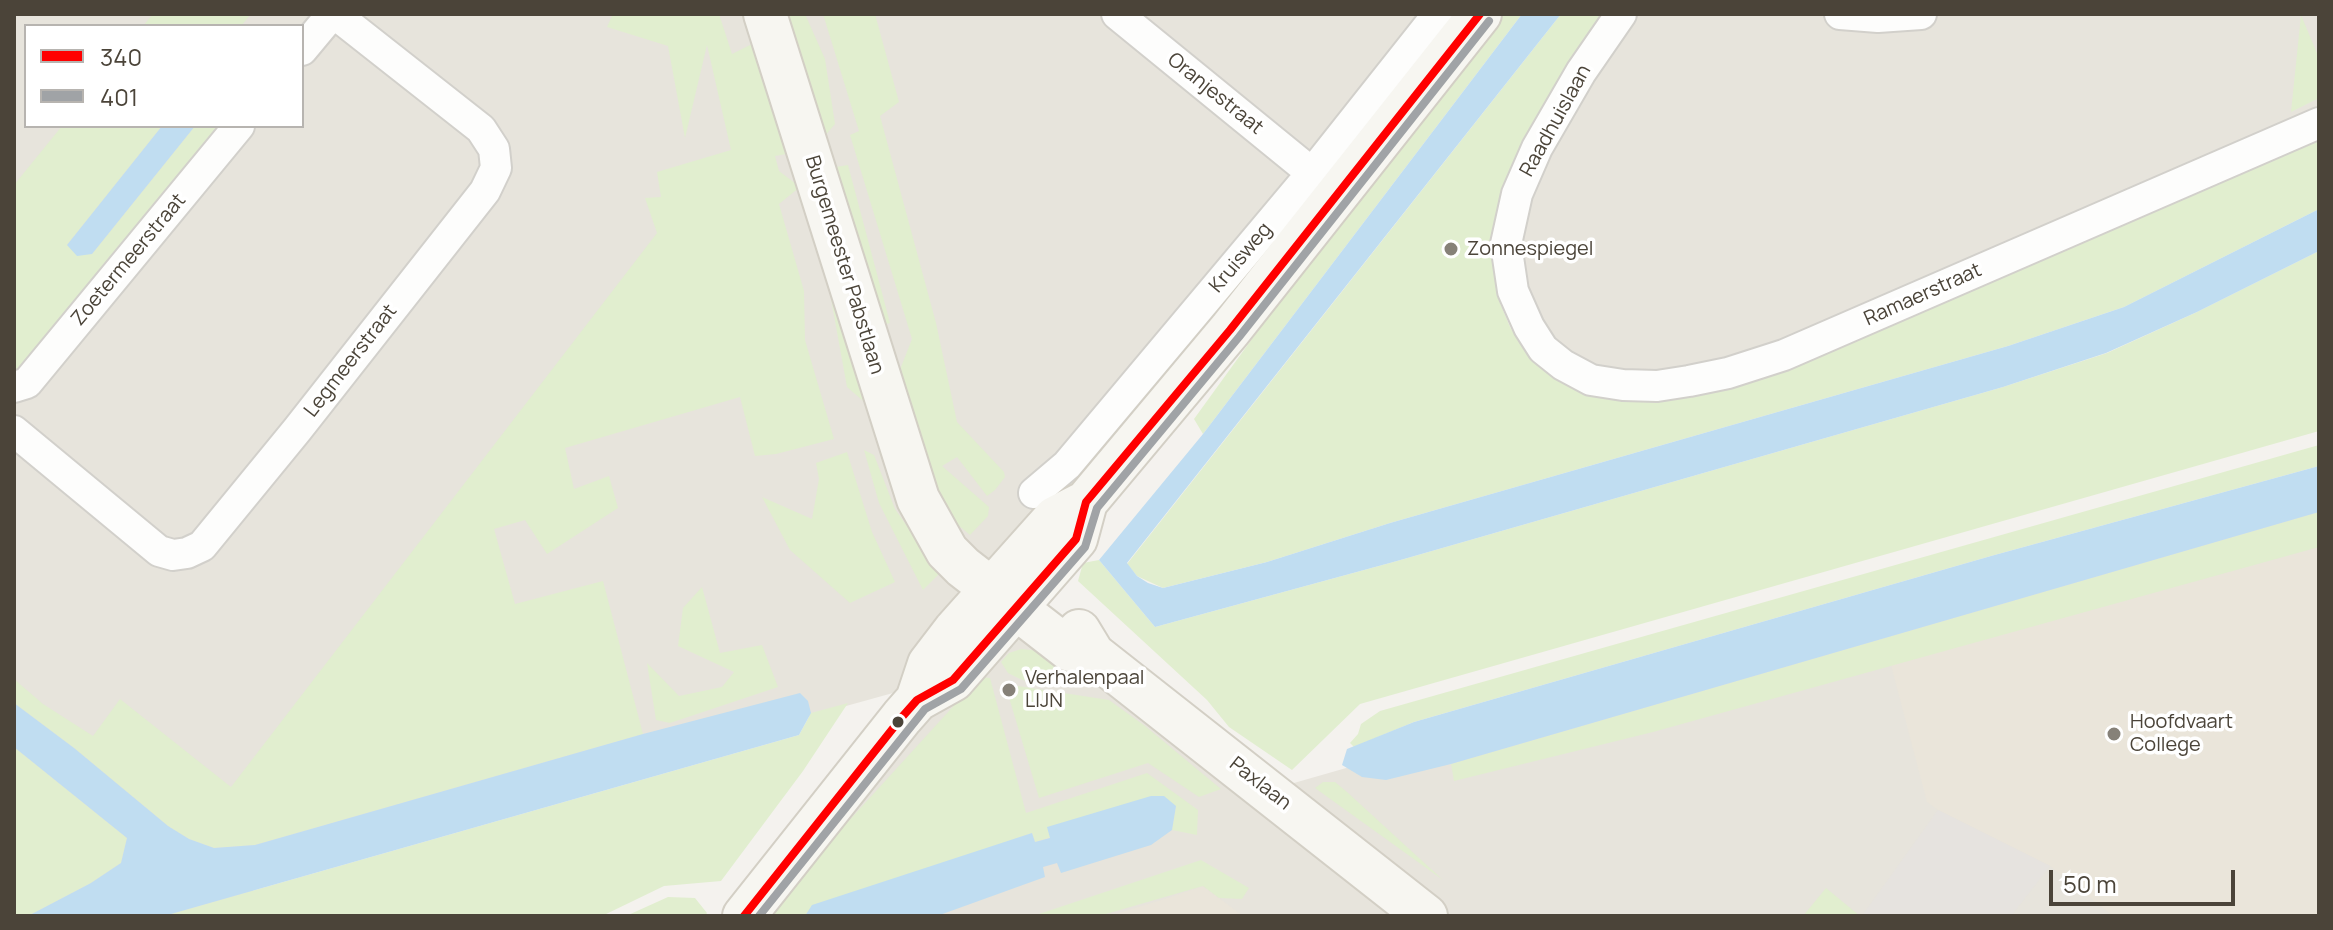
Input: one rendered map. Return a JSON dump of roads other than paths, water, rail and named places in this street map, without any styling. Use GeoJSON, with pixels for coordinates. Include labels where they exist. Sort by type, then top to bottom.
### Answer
{"type":"FeatureCollection","features":[{"type":"Feature","properties":{"kind":"street"},"geometry":{"type":"LineString","coordinates":[[304,48],[334,14]]}},
{"type":"Feature","properties":{"kind":"street","name":"Legmeerstraat"},"geometry":{"type":"LineString","coordinates":[[14,431],[159,551],[173,555],[202,546],[485,191],[496,168],[494,149],[481,129],[334,14]]}},
{"type":"Feature","properties":{"kind":"street","name":"Burgemeester Pabstlaan"},"geometry":{"type":"LineString","coordinates":[[765,14],[918,499],[928,514],[1010,590]]}},
{"type":"Feature","properties":{"kind":"street","name":"Oranjestraat"},"geometry":{"type":"LineString","coordinates":[[1117,14],[1312,173]]}},
{"type":"Feature","properties":{"kind":"street","name":"Kruisweg"},"geometry":{"type":"LineString","coordinates":[[1034,493],[1067,465],[1312,173],[1438,14]]}},
{"type":"Feature","properties":{"kind":"street","name":"Kruisweg"},"geometry":{"type":"LineString","coordinates":[[744,916],[917,700],[953,680],[1010,590],[1076,539],[1086,502],[1239,319],[1480,14]]}},
{"type":"Feature","properties":{"kind":"street","name":"Raadhuislaan"},"geometry":{"type":"LineString","coordinates":[[1529,327],[1513,291],[1507,259],[1508,226],[1517,194],[1555,115],[1621,14]]}},
{"type":"Feature","properties":{"kind":"street"},"geometry":{"type":"LineString","coordinates":[[1840,14],[1878,17],[1921,14]]}},
{"type":"Feature","properties":{"kind":"street","name":"Ramaerstraat"},"geometry":{"type":"LineString","coordinates":[[1529,327],[1543,349],[1563,365],[1591,380],[1657,386],[1728,373],[1784,355],[2319,123]]}},
{"type":"Feature","properties":{"kind":"street","name":"Zoetermeerstraat"},"geometry":{"type":"LineString","coordinates":[[14,387],[27,383],[237,128]]}},
{"type":"Feature","properties":{"kind":"street","name":"Paxlaan"},"geometry":{"type":"LineString","coordinates":[[1010,590],[1070,650],[1093,654],[1426,916]]}},
{"type":"Feature","properties":{"kind":"water"},"geometry":{"type":"Polygon","coordinates":[[[1522,14],[1561,14],[1127,563],[1137,576],[1163,588],[1267,562],[1390,523],[2008,346],[2124,307],[2319,209],[2319,251],[2106,353],[2003,387],[1155,627],[1099,560],[1203,434],[1522,14]]]}},
{"type":"Feature","properties":{"kind":"water"},"geometry":{"type":"Polygon","coordinates":[[[160,128],[193,128],[92,254],[77,256],[67,245],[160,128]]]}},
{"type":"Feature","properties":{"kind":"water"},"geometry":{"type":"Polygon","coordinates":[[[2319,466],[2319,512],[1451,764],[1386,780],[1362,777],[1342,765],[1347,749],[1414,722],[1991,556],[2319,466]]]}},
{"type":"Feature","properties":{"kind":"water"},"geometry":{"type":"Polygon","coordinates":[[[800,693],[808,701],[811,713],[799,735],[164,916],[28,916],[91,883],[121,863],[127,838],[14,747],[14,703],[168,826],[189,839],[214,848],[255,845],[643,734],[800,693]]]}},
{"type":"Feature","properties":{"kind":"water"},"geometry":{"type":"Polygon","coordinates":[[[1151,796],[1164,796],[1176,806],[1172,830],[1151,845],[1061,873],[1057,863],[1043,867],[1045,877],[937,916],[805,916],[812,905],[1032,833],[1035,842],[1050,838],[1047,827],[1151,796]]]}},
{"type":"Feature","properties":{"kind":"place","name":"Zonnespiegel"},"geometry":{"type":"Point","coordinates":[1451,249]}},
{"type":"Feature","properties":{"kind":"place","name":"Verhalenpaal LIJN"},"geometry":{"type":"Point","coordinates":[1009,690]}},
{"type":"Feature","properties":{"kind":"place","name":"Hoofdvaart College"},"geometry":{"type":"Point","coordinates":[2114,734]}}]}
